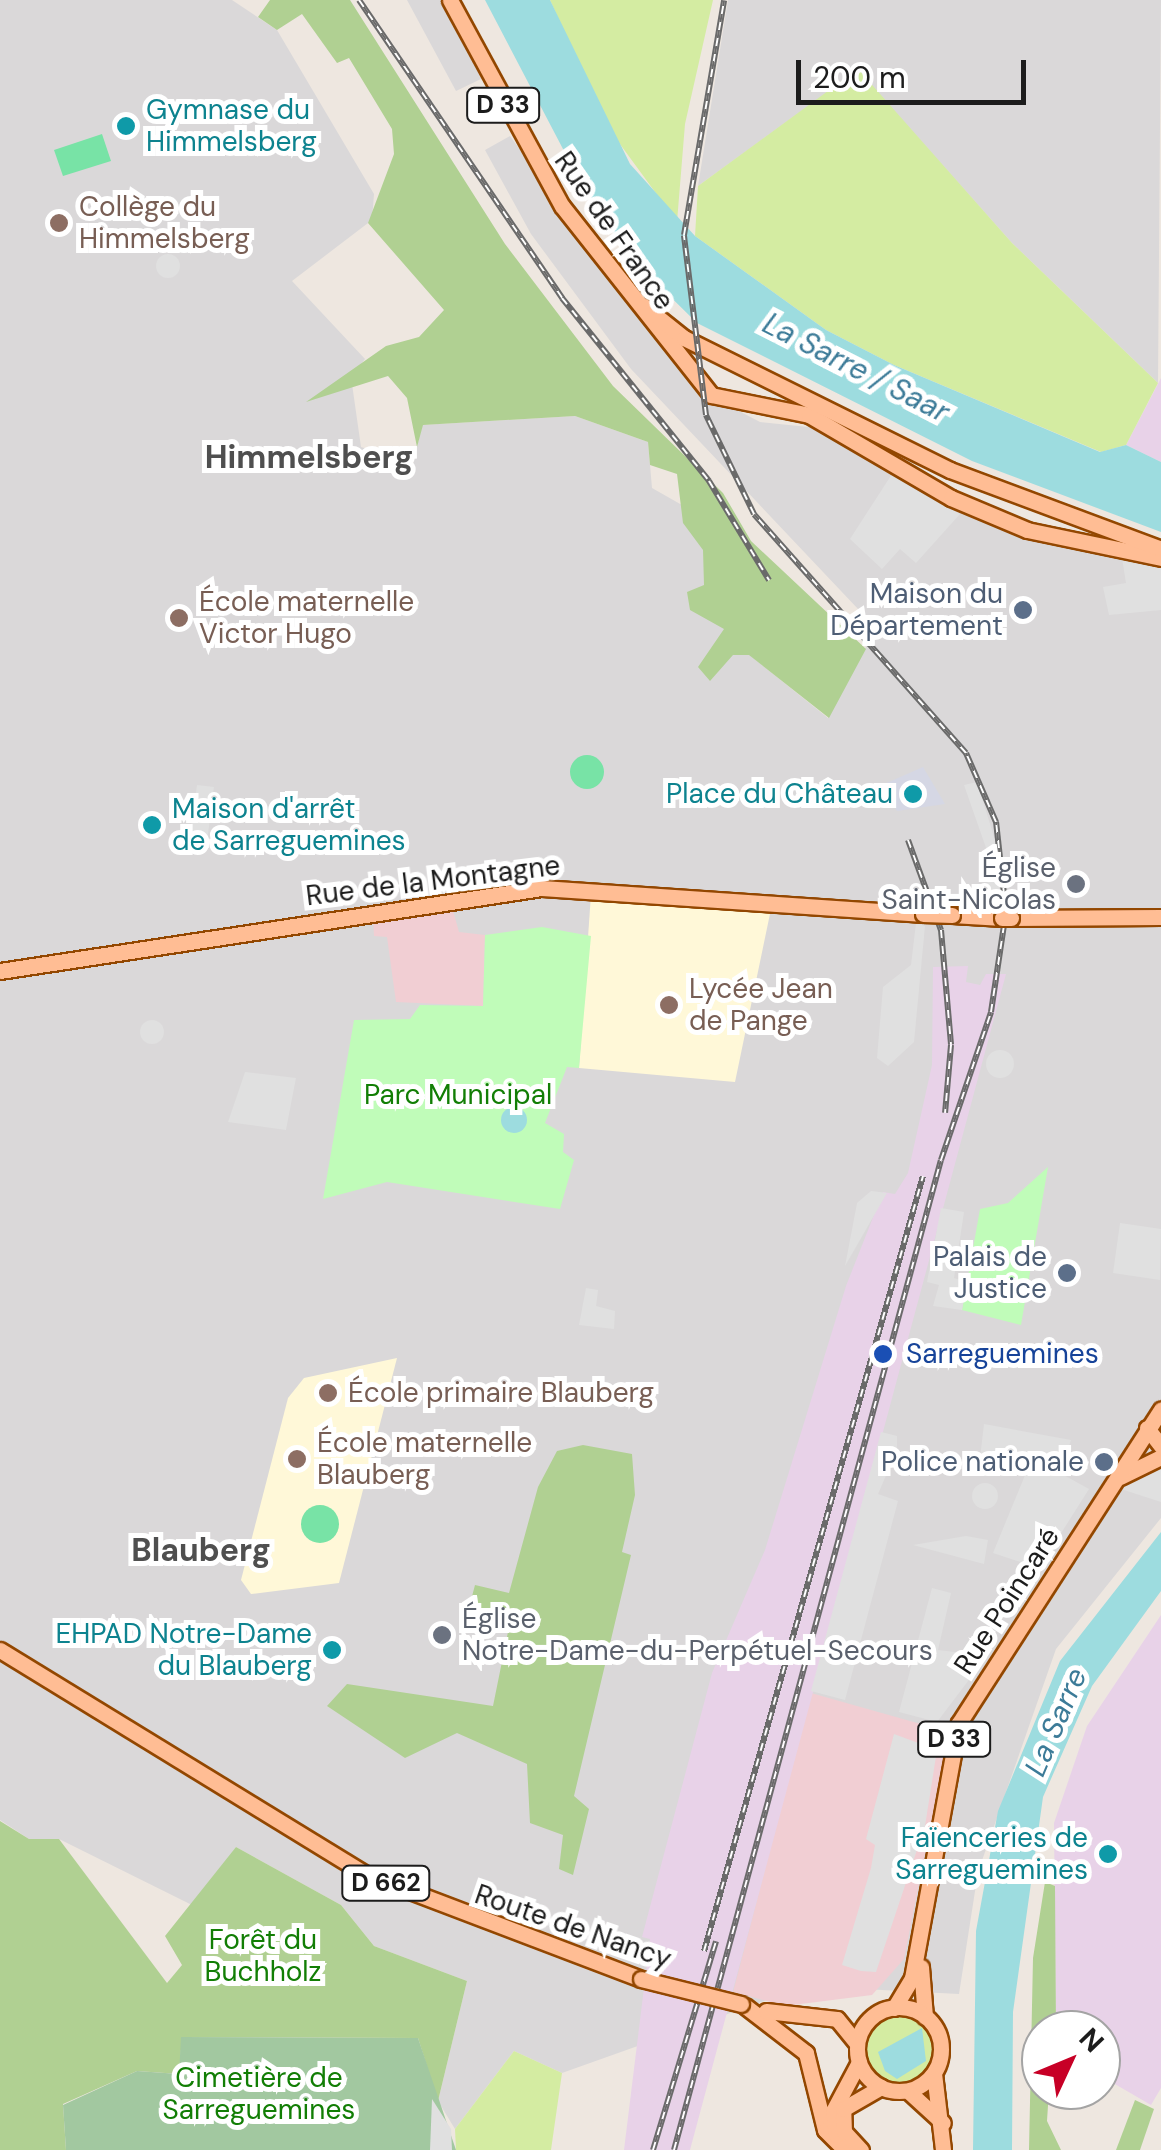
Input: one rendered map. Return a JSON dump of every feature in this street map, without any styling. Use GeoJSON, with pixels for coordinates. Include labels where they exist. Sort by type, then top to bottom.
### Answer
{"type":"FeatureCollection","features":[{"type":"Feature","properties":{"kind":"main road","name":"Rue de France"},"geometry":{"type":"LineString","coordinates":[[450,0],[562,206],[693,377],[728,403],[778,406],[840,430],[976,510],[1002,521],[1161,558]]}},
{"type":"Feature","properties":{"kind":"main road","name":"D 33"},"geometry":{"type":"LineString","coordinates":[[562,206],[646,308],[684,338],[950,470],[1161,549]]}},
{"type":"Feature","properties":{"kind":"main road"},"geometry":{"type":"LineString","coordinates":[[646,308],[720,392],[798,403],[950,470]]}},
{"type":"Feature","properties":{"kind":"main road","name":"Rue de la Montagne"},"geometry":{"type":"LineString","coordinates":[[0,972],[542,888],[1054,921],[1161,916]]}},
{"type":"Feature","properties":{"kind":"main road","name":"D 33"},"geometry":{"type":"LineString","coordinates":[[1147,1428],[1161,1409]]}},
{"type":"Feature","properties":{"kind":"main road"},"geometry":{"type":"LineString","coordinates":[[1147,1428],[1161,1446]]}},
{"type":"Feature","properties":{"kind":"main road","name":"Rue Poincaré"},"geometry":{"type":"LineString","coordinates":[[894,2008],[910,1986],[960,1723],[1147,1428]]}},
{"type":"Feature","properties":{"kind":"main road"},"geometry":{"type":"LineString","coordinates":[[1116,1479],[1161,1457]]}},
{"type":"Feature","properties":{"kind":"main road","name":"Route de Nancy"},"geometry":{"type":"LineString","coordinates":[[0,1647],[365,1874],[641,1979],[779,2014],[837,2019],[857,2044]]}},
{"type":"Feature","properties":{"kind":"main road","name":"Rue Poincaré"},"geometry":{"type":"LineString","coordinates":[[922,1933],[925,2017]]}},
{"type":"Feature","properties":{"kind":"main road","name":"D 662"},"geometry":{"type":"LineString","coordinates":[[743,2005],[806,2052],[825,2130],[847,2150]]}},
{"type":"Feature","properties":{"kind":"main road"},"geometry":{"type":"LineString","coordinates":[[881,2087],[859,2062],[857,2044],[874,2016],[894,2008],[925,2017],[940,2039],[934,2073],[943,2123],[943,2150]]}},
{"type":"Feature","properties":{"kind":"main road","name":"Route de Nancy"},"geometry":{"type":"LineString","coordinates":[[779,2014],[874,2016]]}},
{"type":"Feature","properties":{"kind":"main road","name":"D 662"},"geometry":{"type":"LineString","coordinates":[[847,2150],[833,2111],[859,2062]]}},
{"type":"Feature","properties":{"kind":"main road"},"geometry":{"type":"LineString","coordinates":[[908,2090],[934,2073]]}},
{"type":"Feature","properties":{"kind":"main road"},"geometry":{"type":"LineString","coordinates":[[861,2150],[844,2132],[844,2108],[881,2087],[908,2090],[943,2123]]}},
{"type":"Feature","properties":{"kind":"shaded area"},"geometry":{"type":"Polygon","coordinates":[[[0,0],[232,0],[277,30],[374,194],[372,220],[292,281],[365,359],[351,377],[361,447],[413,464],[422,425],[575,416],[648,442],[652,488],[689,509],[736,644],[828,718],[876,628],[631,369],[531,234],[485,150],[510,136],[693,387],[760,422],[818,428],[1025,534],[1161,568],[1161,1518],[1056,1649],[978,1872],[959,1994],[806,1986],[562,2073],[514,2051],[455,2129],[438,2101],[467,1981],[374,1946],[341,1905],[236,1847],[196,1907],[59,1839],[29,1839],[0,1820],[0,0]]]}},
{"type":"Feature","properties":{"kind":"shaded area"},"geometry":{"type":"Polygon","coordinates":[[[407,0],[446,0],[481,79],[456,91],[407,0]]]}},
{"type":"Feature","properties":{"kind":"shaded area"},"geometry":{"type":"Polygon","coordinates":[[[728,0],[1161,0],[1158,383],[1012,243],[858,70],[698,186],[728,0]]]}},
{"type":"Feature","properties":{"kind":"shaded area"},"geometry":{"type":"Polygon","coordinates":[[[168,254],[180,266],[168,278],[156,266],[168,254]]]}},
{"type":"Feature","properties":{"kind":"shaded area"},"geometry":{"type":"Polygon","coordinates":[[[1161,378],[1161,462],[1126,445],[1161,378]]]}},
{"type":"Feature","properties":{"kind":"shaded area"},"geometry":{"type":"Polygon","coordinates":[[[892,474],[960,514],[916,563],[900,549],[882,569],[850,539],[892,474]]]}},
{"type":"Feature","properties":{"kind":"shaded area"},"geometry":{"type":"Polygon","coordinates":[[[1122,558],[1161,567],[1161,610],[1109,615],[1103,587],[1126,583],[1122,558]]]}},
{"type":"Feature","properties":{"kind":"shaded area","name":"Place du Château"},"geometry":{"type":"Polygon","coordinates":[[[923,767],[945,804],[897,811],[882,785],[923,767]]]}},
{"type":"Feature","properties":{"kind":"shaded area"},"geometry":{"type":"Polygon","coordinates":[[[977,782],[995,840],[1001,912],[983,910],[991,862],[964,785],[977,782]]]}},
{"type":"Feature","properties":{"kind":"shaded area"},"geometry":{"type":"Polygon","coordinates":[[[197,785],[214,787],[207,842],[189,839],[197,785]]]}},
{"type":"Feature","properties":{"kind":"shaded area","name":"Lycée Jean de Pange"},"geometry":{"type":"Polygon","coordinates":[[[591,894],[771,909],[735,1082],[579,1068],[591,894]]]}},
{"type":"Feature","properties":{"kind":"shaded area"},"geometry":{"type":"Polygon","coordinates":[[[452,907],[459,932],[485,935],[483,1006],[396,1002],[387,937],[374,936],[373,918],[452,907]]]}},
{"type":"Feature","properties":{"kind":"shaded area"},"geometry":{"type":"Polygon","coordinates":[[[916,923],[925,926],[914,1042],[888,1066],[877,1058],[883,987],[911,965],[916,923]]]}},
{"type":"Feature","properties":{"kind":"shaded area"},"geometry":{"type":"Polygon","coordinates":[[[968,966],[966,982],[980,985],[986,974],[1006,974],[690,2150],[624,2150],[650,1939],[642,1937],[712,1673],[765,1550],[846,1286],[883,1192],[895,1194],[908,1173],[932,1065],[933,967],[968,966]]]}},
{"type":"Feature","properties":{"kind":"shaded area"},"geometry":{"type":"Polygon","coordinates":[[[152,1020],[164,1032],[152,1044],[140,1032],[152,1020]]]}},
{"type":"Feature","properties":{"kind":"shaded area"},"geometry":{"type":"Polygon","coordinates":[[[1000,1050],[1010,1054],[1014,1064],[1010,1074],[1000,1078],[990,1074],[986,1064],[990,1054],[1000,1050]]]}},
{"type":"Feature","properties":{"kind":"shaded area"},"geometry":{"type":"Polygon","coordinates":[[[245,1072],[296,1078],[286,1130],[228,1122],[245,1072]]]}},
{"type":"Feature","properties":{"kind":"shaded area"},"geometry":{"type":"Polygon","coordinates":[[[871,1191],[887,1193],[845,1266],[857,1203],[871,1191]]]}},
{"type":"Feature","properties":{"kind":"shaded area"},"geometry":{"type":"Polygon","coordinates":[[[941,1208],[964,1212],[954,1278],[967,1282],[962,1310],[933,1306],[939,1285],[927,1282],[941,1208]]]}},
{"type":"Feature","properties":{"kind":"shaded area"},"geometry":{"type":"Polygon","coordinates":[[[1120,1223],[1161,1229],[1160,1280],[1113,1273],[1120,1223]]]}},
{"type":"Feature","properties":{"kind":"shaded area"},"geometry":{"type":"Polygon","coordinates":[[[586,1288],[598,1290],[596,1306],[615,1311],[614,1329],[579,1325],[586,1288]]]}},
{"type":"Feature","properties":{"kind":"shaded area"},"geometry":{"type":"Polygon","coordinates":[[[397,1358],[339,1583],[251,1594],[241,1580],[288,1398],[304,1378],[397,1358]]]}},
{"type":"Feature","properties":{"kind":"shaded area"},"geometry":{"type":"Polygon","coordinates":[[[984,1424],[1071,1440],[1060,1473],[1089,1489],[1039,1568],[993,1553],[1028,1468],[980,1458],[984,1424]]]}},
{"type":"Feature","properties":{"kind":"shaded area"},"geometry":{"type":"Polygon","coordinates":[[[881,1432],[897,1436],[897,1450],[878,1494],[898,1501],[845,1700],[811,1691],[881,1432]]]}},
{"type":"Feature","properties":{"kind":"shaded area"},"geometry":{"type":"Polygon","coordinates":[[[1161,1467],[1161,1502],[1121,1489],[1136,1477],[1161,1467]]]}},
{"type":"Feature","properties":{"kind":"shaded area"},"geometry":{"type":"Polygon","coordinates":[[[985,1483],[994,1487],[998,1496],[994,1505],[985,1509],[976,1505],[972,1496],[976,1487],[985,1483]]]}},
{"type":"Feature","properties":{"kind":"shaded area"},"geometry":{"type":"Polygon","coordinates":[[[966,1536],[988,1540],[984,1564],[913,1545],[966,1536]]]}},
{"type":"Feature","properties":{"kind":"shaded area"},"geometry":{"type":"Polygon","coordinates":[[[932,1588],[951,1593],[938,1650],[987,1656],[937,1722],[899,1712],[932,1588]]]}},
{"type":"Feature","properties":{"kind":"shaded area","name":"Faïenceries de Sarreguemines"},"geometry":{"type":"Polygon","coordinates":[[[1161,1615],[1161,2088],[1151,2105],[1121,2088],[1121,2010],[1056,2010],[1054,1823],[1087,1726],[1161,1615]]]}},
{"type":"Feature","properties":{"kind":"shaded area"},"geometry":{"type":"Polygon","coordinates":[[[811,1693],[949,1732],[904,1959],[872,1995],[785,2006],[733,1992],[811,1693]]]}},
{"type":"Feature","properties":{"kind":"shaded area"},"geometry":{"type":"Polygon","coordinates":[[[894,1734],[937,1750],[925,1826],[876,1972],[861,1971],[842,1965],[871,1868],[875,1845],[866,1839],[894,1734]]]}},
{"type":"Feature","properties":{"kind":"shaded area"},"geometry":{"type":"Polygon","coordinates":[[[432,2099],[451,2129],[452,2150],[430,2150],[432,2099]]]}},
{"type":"Feature","properties":{"kind":"green space"},"geometry":{"type":"Polygon","coordinates":[[[270,0],[350,0],[505,244],[613,386],[723,493],[751,541],[866,649],[829,718],[749,655],[733,655],[710,681],[698,667],[724,629],[690,610],[687,592],[704,585],[703,550],[683,523],[677,474],[650,465],[648,442],[575,416],[423,425],[417,447],[407,398],[388,376],[306,402],[386,346],[419,337],[444,310],[368,223],[394,154],[392,129],[349,58],[337,63],[302,14],[277,30],[258,17],[270,0]]]}},
{"type":"Feature","properties":{"kind":"green space"},"geometry":{"type":"Polygon","coordinates":[[[550,0],[713,0],[685,124],[677,222],[606,125],[550,0]]]}},
{"type":"Feature","properties":{"kind":"green space"},"geometry":{"type":"Polygon","coordinates":[[[858,69],[1012,243],[1158,383],[1126,445],[1101,452],[894,365],[826,330],[695,236],[698,186],[858,69]]]}},
{"type":"Feature","properties":{"kind":"green space"},"geometry":{"type":"Polygon","coordinates":[[[102,134],[111,161],[63,176],[54,150],[102,134]]]}},
{"type":"Feature","properties":{"kind":"green space"},"geometry":{"type":"Polygon","coordinates":[[[587,755],[599,760],[604,772],[599,784],[587,789],[575,784],[570,772],[575,760],[587,755]]]}},
{"type":"Feature","properties":{"kind":"green space","name":"Parc Municipal"},"geometry":{"type":"Polygon","coordinates":[[[542,927],[591,936],[579,1068],[567,1067],[545,1123],[564,1134],[563,1152],[574,1160],[560,1209],[387,1182],[323,1199],[354,1020],[410,1019],[420,1005],[483,1006],[485,935],[542,927]]]}},
{"type":"Feature","properties":{"kind":"green space"},"geometry":{"type":"Polygon","coordinates":[[[1048,1167],[1021,1325],[962,1310],[980,1209],[1008,1203],[1048,1167]]]}},
{"type":"Feature","properties":{"kind":"green space"},"geometry":{"type":"Polygon","coordinates":[[[583,1445],[632,1454],[635,1495],[622,1552],[631,1555],[574,1796],[589,1809],[573,1875],[559,1869],[563,1835],[530,1823],[527,1764],[457,1733],[405,1758],[327,1706],[347,1684],[493,1706],[509,1627],[466,1619],[475,1585],[509,1593],[538,1487],[557,1451],[583,1445]]]}},
{"type":"Feature","properties":{"kind":"green space"},"geometry":{"type":"Polygon","coordinates":[[[320,1505],[333,1511],[339,1524],[333,1537],[320,1543],[307,1537],[301,1524],[307,1511],[320,1505]]]}},
{"type":"Feature","properties":{"kind":"green space","name":"Forêt du Buchholz"},"geometry":{"type":"Polygon","coordinates":[[[0,1821],[29,1839],[59,1839],[167,1983],[182,1965],[165,1936],[236,1847],[341,1905],[374,1946],[467,1981],[438,2101],[418,2038],[182,2037],[179,2074],[137,2071],[63,2104],[66,2150],[0,2150],[0,1821]]]}},
{"type":"Feature","properties":{"kind":"green space"},"geometry":{"type":"Polygon","coordinates":[[[1045,1882],[1055,1886],[1056,2010],[1032,2010],[1033,1958],[1045,1882]]]}},
{"type":"Feature","properties":{"kind":"green space"},"geometry":{"type":"Polygon","coordinates":[[[899,2014],[924,2025],[935,2050],[924,2075],[899,2086],[874,2075],[863,2050],[874,2025],[899,2014]]]}},
{"type":"Feature","properties":{"kind":"green space","name":"Cimetière de Sarreguemines"},"geometry":{"type":"Polygon","coordinates":[[[181,2037],[418,2038],[456,2150],[66,2150],[63,2105],[137,2071],[179,2074],[181,2037]]]}},
{"type":"Feature","properties":{"kind":"green space"},"geometry":{"type":"Polygon","coordinates":[[[514,2051],[562,2073],[551,2150],[456,2150],[455,2129],[514,2051]]]}},
{"type":"Feature","properties":{"kind":"green space"},"geometry":{"type":"Polygon","coordinates":[[[1135,2100],[1154,2109],[1140,2150],[1116,2150],[1135,2100]]]}},
{"type":"Feature","properties":{"kind":"green space"},"geometry":{"type":"Polygon","coordinates":[[[1030,2110],[1048,2110],[1047,2121],[1061,2150],[1029,2150],[1030,2110]]]}},
{"type":"Feature","properties":{"kind":"water","name":"La Sarre / Saar"},"geometry":{"type":"Polygon","coordinates":[[[485,0],[550,0],[630,164],[695,236],[826,330],[894,365],[1100,452],[1126,445],[1161,462],[1161,532],[972,461],[697,323],[631,258],[585,191],[485,0]]]}},
{"type":"Feature","properties":{"kind":"water"},"geometry":{"type":"Polygon","coordinates":[[[514,1107],[523,1111],[527,1120],[523,1129],[514,1133],[505,1129],[501,1120],[505,1111],[514,1107]]]}},
{"type":"Feature","properties":{"kind":"water","name":"La Sarre"},"geometry":{"type":"Polygon","coordinates":[[[1161,1532],[1161,1591],[1092,1686],[1043,1797],[1013,2012],[1012,2150],[973,2150],[976,1931],[998,1811],[1060,1661],[1161,1532]]]}},
{"type":"Feature","properties":{"kind":"water"},"geometry":{"type":"Polygon","coordinates":[[[922,2028],[926,2061],[897,2079],[885,2071],[878,2052],[922,2028]]]}},
{"type":"Feature","properties":{"kind":"railway"},"geometry":{"type":"LineString","coordinates":[[359,0],[562,298],[709,481],[769,580]]}},
{"type":"Feature","properties":{"kind":"railway"},"geometry":{"type":"LineString","coordinates":[[674,2150],[941,1160],[991,1012],[1006,912],[996,822],[966,753],[754,514],[706,415],[684,235],[724,0]]}},
{"type":"Feature","properties":{"kind":"railway"},"geometry":{"type":"LineString","coordinates":[[908,840],[941,930],[951,1045],[945,1113]]}},
{"type":"Feature","properties":{"kind":"railway"},"geometry":{"type":"LineString","coordinates":[[704,1951],[923,1176]]}},
{"type":"Feature","properties":{"kind":"railway"},"geometry":{"type":"LineString","coordinates":[[653,2150],[716,1941]]}},
{"type":"Feature","properties":{"kind":"place","name":"Gymnase du Himmelsberg"},"geometry":{"type":"Point","coordinates":[126,126]}},
{"type":"Feature","properties":{"kind":"place","name":"Collège du Himmelsberg"},"geometry":{"type":"Point","coordinates":[59,223]}},
{"type":"Feature","properties":{"kind":"place","name":"Maison du Département"},"geometry":{"type":"Point","coordinates":[1023,610]}},
{"type":"Feature","properties":{"kind":"place","name":"École maternelle Victor Hugo"},"geometry":{"type":"Point","coordinates":[179,618]}},
{"type":"Feature","properties":{"kind":"place","name":"Place du Château"},"geometry":{"type":"Point","coordinates":[913,794]}},
{"type":"Feature","properties":{"kind":"place","name":"Maison d'arrêt de Sarreguemines"},"geometry":{"type":"Point","coordinates":[152,825]}},
{"type":"Feature","properties":{"kind":"place","name":"Église Saint-Nicolas"},"geometry":{"type":"Point","coordinates":[1076,884]}},
{"type":"Feature","properties":{"kind":"place","name":"Lycée Jean de Pange"},"geometry":{"type":"Point","coordinates":[669,1005]}},
{"type":"Feature","properties":{"kind":"place","name":"Palais de Justice"},"geometry":{"type":"Point","coordinates":[1067,1273]}},
{"type":"Feature","properties":{"kind":"place","name":"Sarreguemines"},"geometry":{"type":"Point","coordinates":[883,1354]}},
{"type":"Feature","properties":{"kind":"place","name":"École primaire Blauberg"},"geometry":{"type":"Point","coordinates":[328,1393]}},
{"type":"Feature","properties":{"kind":"place","name":"École maternelle Blauberg"},"geometry":{"type":"Point","coordinates":[297,1459]}},
{"type":"Feature","properties":{"kind":"place","name":"Police nationale"},"geometry":{"type":"Point","coordinates":[1104,1462]}},
{"type":"Feature","properties":{"kind":"place","name":"Église Notre-Dame-du-Perpétuel-Secours"},"geometry":{"type":"Point","coordinates":[442,1635]}},
{"type":"Feature","properties":{"kind":"place","name":"EHPAD Notre-Dame du Blauberg"},"geometry":{"type":"Point","coordinates":[332,1650]}},
{"type":"Feature","properties":{"kind":"place","name":"Faïenceries de Sarreguemines"},"geometry":{"type":"Point","coordinates":[1108,1854]}},
{"type":"Feature","properties":{"kind":"district","name":"Himmelsberg"},"geometry":{"type":"Point","coordinates":[309,457]}},
{"type":"Feature","properties":{"kind":"district","name":"Blauberg"},"geometry":{"type":"Point","coordinates":[201,1550]}}]}
